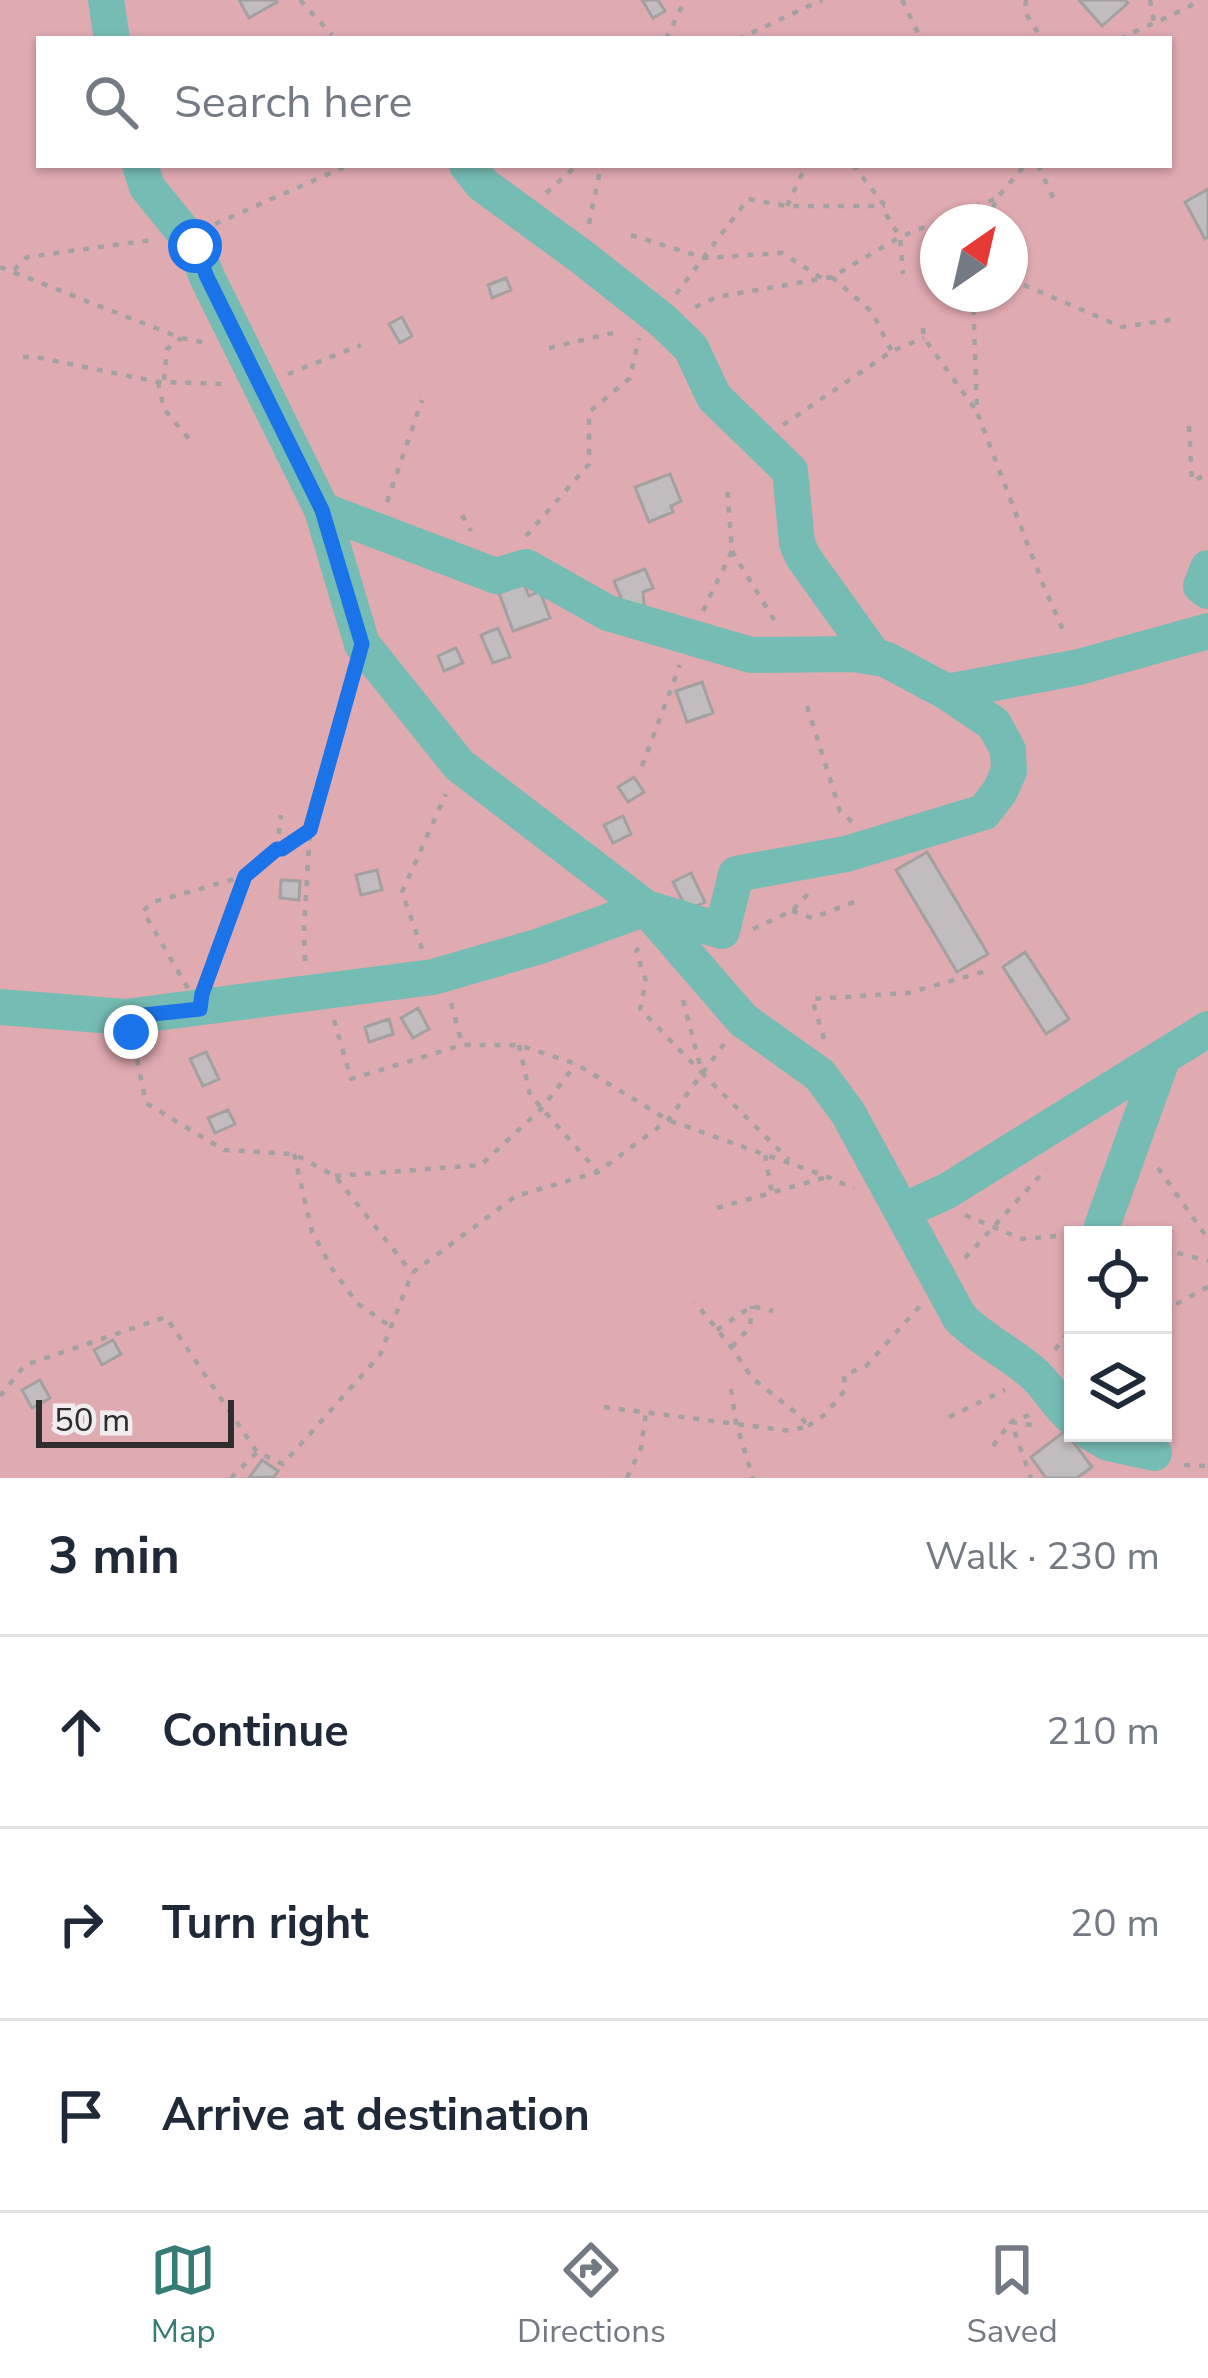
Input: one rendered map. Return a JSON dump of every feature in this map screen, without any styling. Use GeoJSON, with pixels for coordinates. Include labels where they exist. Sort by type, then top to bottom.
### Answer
{"type":"FeatureCollection","features":[{"type":"Feature","properties":{"kind":"street"},"geometry":{"type":"LineString","coordinates":[[106,0],[112,36]]}},
{"type":"Feature","properties":{"kind":"street"},"geometry":{"type":"LineString","coordinates":[[141,168],[147,187],[195,246],[322,510],[362,644],[459,765],[655,918],[743,1020],[820,1075],[848,1113],[960,1318],[1036,1375],[1061,1417]]}},
{"type":"Feature","properties":{"kind":"street"},"geometry":{"type":"LineString","coordinates":[[469,168],[482,184],[581,257],[652,323],[692,348],[713,397],[790,471],[797,543],[874,656]]}},
{"type":"Feature","properties":{"kind":"street"},"geometry":{"type":"LineString","coordinates":[[0,1006],[125,1017],[438,976],[655,918],[722,931],[736,874],[861,849],[984,812],[1009,771],[1008,750],[994,724],[946,692],[874,656],[751,655],[608,613],[526,567],[496,576],[322,510]]}},
{"type":"Feature","properties":{"kind":"street"},"geometry":{"type":"LineString","coordinates":[[1208,568],[1201,586],[1208,592]]}},
{"type":"Feature","properties":{"kind":"street"},"geometry":{"type":"LineString","coordinates":[[946,692],[1079,667],[1208,631]]}},
{"type":"Feature","properties":{"kind":"street"},"geometry":{"type":"LineString","coordinates":[[902,1211],[947,1191],[1208,1029]]}},
{"type":"Feature","properties":{"kind":"street"},"geometry":{"type":"LineString","coordinates":[[1104,1226],[1163,1057]]}},
{"type":"Feature","properties":{"kind":"street"},"geometry":{"type":"LineString","coordinates":[[1106,1442],[1160,1457]]}},
{"type":"Feature","properties":{"kind":"path"},"geometry":{"type":"LineString","coordinates":[[300,0],[332,35]]}},
{"type":"Feature","properties":{"kind":"path"},"geometry":{"type":"LineString","coordinates":[[667,36],[685,0]]}},
{"type":"Feature","properties":{"kind":"path"},"geometry":{"type":"LineString","coordinates":[[744,36],[822,0]]}},
{"type":"Feature","properties":{"kind":"path"},"geometry":{"type":"LineString","coordinates":[[902,0],[920,36]]}},
{"type":"Feature","properties":{"kind":"path"},"geometry":{"type":"LineString","coordinates":[[1026,0],[1025,12],[1040,36]]}},
{"type":"Feature","properties":{"kind":"path"},"geometry":{"type":"LineString","coordinates":[[1150,0],[1154,22]]}},
{"type":"Feature","properties":{"kind":"path"},"geometry":{"type":"LineString","coordinates":[[1126,36],[1202,0]]}},
{"type":"Feature","properties":{"kind":"path"},"geometry":{"type":"LineString","coordinates":[[14,271],[27,257],[188,235],[342,168]]}},
{"type":"Feature","properties":{"kind":"path"},"geometry":{"type":"LineString","coordinates":[[522,214],[574,168]]}},
{"type":"Feature","properties":{"kind":"path"},"geometry":{"type":"LineString","coordinates":[[581,257],[600,168]]}},
{"type":"Feature","properties":{"kind":"path"},"geometry":{"type":"LineString","coordinates":[[787,206],[805,168]]}},
{"type":"Feature","properties":{"kind":"path"},"geometry":{"type":"LineString","coordinates":[[855,168],[885,206],[900,236],[903,274]]}},
{"type":"Feature","properties":{"kind":"path"},"geometry":{"type":"LineString","coordinates":[[994,204],[1022,168]]}},
{"type":"Feature","properties":{"kind":"path"},"geometry":{"type":"LineString","coordinates":[[1039,168],[1056,204]]}},
{"type":"Feature","properties":{"kind":"path"},"geometry":{"type":"LineString","coordinates":[[549,348],[652,323],[717,297],[832,277],[900,236],[997,198]]}},
{"type":"Feature","properties":{"kind":"path"},"geometry":{"type":"LineString","coordinates":[[526,567],[518,545],[589,464],[589,412],[630,378],[652,323],[748,199],[787,206],[885,206]]}},
{"type":"Feature","properties":{"kind":"path"},"geometry":{"type":"LineString","coordinates":[[632,236],[705,258],[782,253],[823,279]]}},
{"type":"Feature","properties":{"kind":"path"},"geometry":{"type":"LineString","coordinates":[[0,267],[206,344]]}},
{"type":"Feature","properties":{"kind":"path"},"geometry":{"type":"LineString","coordinates":[[832,277],[872,312],[892,352]]}},
{"type":"Feature","properties":{"kind":"path"},"geometry":{"type":"LineString","coordinates":[[1028,287],[1123,327],[1175,319]]}},
{"type":"Feature","properties":{"kind":"path"},"geometry":{"type":"LineString","coordinates":[[974,312],[977,412]]}},
{"type":"Feature","properties":{"kind":"path"},"geometry":{"type":"LineString","coordinates":[[923,328],[925,338],[977,412],[1079,667]]}},
{"type":"Feature","properties":{"kind":"path"},"geometry":{"type":"LineString","coordinates":[[181,338],[167,349],[161,381],[164,409],[194,445]]}},
{"type":"Feature","properties":{"kind":"path"},"geometry":{"type":"LineString","coordinates":[[757,439],[892,352],[925,338]]}},
{"type":"Feature","properties":{"kind":"path"},"geometry":{"type":"LineString","coordinates":[[23,357],[161,381],[259,386],[361,345]]}},
{"type":"Feature","properties":{"kind":"path"},"geometry":{"type":"LineString","coordinates":[[376,532],[422,400]]}},
{"type":"Feature","properties":{"kind":"path"},"geometry":{"type":"LineString","coordinates":[[1189,426],[1192,481],[1208,474]]}},
{"type":"Feature","properties":{"kind":"path"},"geometry":{"type":"LineString","coordinates":[[732,551],[794,654]]}},
{"type":"Feature","properties":{"kind":"path"},"geometry":{"type":"LineString","coordinates":[[362,644],[310,830],[304,927],[306,992],[333,1017],[351,1079],[462,1045],[519,1046],[576,1064],[668,1120],[828,1177],[902,1211]]}},
{"type":"Feature","properties":{"kind":"path"},"geometry":{"type":"LineString","coordinates":[[748,932],[792,911],[861,849],[840,811],[808,706]]}},
{"type":"Feature","properties":{"kind":"path"},"geometry":{"type":"LineString","coordinates":[[459,765],[402,892],[462,1045]]}},
{"type":"Feature","properties":{"kind":"path"},"geometry":{"type":"LineString","coordinates":[[277,849],[281,815]]}},
{"type":"Feature","properties":{"kind":"path"},"geometry":{"type":"LineString","coordinates":[[200,1009],[142,911],[153,902],[245,876],[310,830]]}},
{"type":"Feature","properties":{"kind":"path"},"geometry":{"type":"LineString","coordinates":[[200,1009],[245,876]]}},
{"type":"Feature","properties":{"kind":"path"},"geometry":{"type":"LineString","coordinates":[[792,911],[812,918],[862,899]]}},
{"type":"Feature","properties":{"kind":"path"},"geometry":{"type":"LineString","coordinates":[[655,918],[636,951],[646,981],[640,1009],[793,1164]]}},
{"type":"Feature","properties":{"kind":"path"},"geometry":{"type":"LineString","coordinates":[[812,999],[908,993],[986,971]]}},
{"type":"Feature","properties":{"kind":"path"},"geometry":{"type":"LineString","coordinates":[[680,990],[702,1073]]}},
{"type":"Feature","properties":{"kind":"path"},"geometry":{"type":"LineString","coordinates":[[125,1017],[146,1103],[224,1150],[294,1154],[335,1176],[412,1273]]}},
{"type":"Feature","properties":{"kind":"path"},"geometry":{"type":"LineString","coordinates":[[0,1396],[25,1365],[166,1317],[257,1452],[283,1464],[380,1354],[412,1273],[516,1196],[598,1172],[668,1120],[743,1020]]}},
{"type":"Feature","properties":{"kind":"path"},"geometry":{"type":"LineString","coordinates":[[519,1046],[530,1096],[598,1172]]}},
{"type":"Feature","properties":{"kind":"path"},"geometry":{"type":"LineString","coordinates":[[335,1176],[481,1166],[541,1109],[576,1064]]}},
{"type":"Feature","properties":{"kind":"path"},"geometry":{"type":"LineString","coordinates":[[1132,1143],[1164,1174],[1208,1240]]}},
{"type":"Feature","properties":{"kind":"path"},"geometry":{"type":"LineString","coordinates":[[294,1154],[312,1232],[333,1270],[357,1303],[391,1327]]}},
{"type":"Feature","properties":{"kind":"path"},"geometry":{"type":"LineString","coordinates":[[765,1155],[772,1194]]}},
{"type":"Feature","properties":{"kind":"path"},"geometry":{"type":"LineString","coordinates":[[959,1264],[1052,1162]]}},
{"type":"Feature","properties":{"kind":"path"},"geometry":{"type":"LineString","coordinates":[[717,1208],[828,1177]]}},
{"type":"Feature","properties":{"kind":"path"},"geometry":{"type":"LineString","coordinates":[[947,1191],[941,1205],[1022,1239],[1064,1236]]}},
{"type":"Feature","properties":{"kind":"path"},"geometry":{"type":"LineString","coordinates":[[1172,1251],[1208,1261]]}},
{"type":"Feature","properties":{"kind":"path"},"geometry":{"type":"LineString","coordinates":[[1172,1306],[1208,1287]]}},
{"type":"Feature","properties":{"kind":"path"},"geometry":{"type":"LineString","coordinates":[[604,1407],[790,1431],[808,1426],[826,1414],[845,1390],[844,1375],[866,1366],[928,1298]]}},
{"type":"Feature","properties":{"kind":"path"},"geometry":{"type":"LineString","coordinates":[[695,1301],[752,1378],[808,1426]]}},
{"type":"Feature","properties":{"kind":"path"},"geometry":{"type":"LineString","coordinates":[[732,1348],[751,1327],[752,1306]]}},
{"type":"Feature","properties":{"kind":"path"},"geometry":{"type":"LineString","coordinates":[[717,1330],[752,1306],[773,1311]]}},
{"type":"Feature","properties":{"kind":"path"},"geometry":{"type":"LineString","coordinates":[[731,1389],[753,1478]]}},
{"type":"Feature","properties":{"kind":"path"},"geometry":{"type":"LineString","coordinates":[[627,1478],[641,1448],[646,1412]]}},
{"type":"Feature","properties":{"kind":"path"},"geometry":{"type":"LineString","coordinates":[[993,1446],[1011,1422],[1061,1417]]}},
{"type":"Feature","properties":{"kind":"path"},"geometry":{"type":"LineString","coordinates":[[1011,1422],[1061,1417]]}},
{"type":"Feature","properties":{"kind":"path"},"geometry":{"type":"LineString","coordinates":[[1011,1422],[1031,1478]]}},
{"type":"Feature","properties":{"kind":"path"},"geometry":{"type":"LineString","coordinates":[[231,1478],[257,1452]]}},
{"type":"Feature","properties":{"kind":"path"},"geometry":{"type":"LineString","coordinates":[[1160,1457],[1208,1466]]}},
{"type":"Feature","properties":{"kind":"shaded area"},"geometry":{"type":"Polygon","coordinates":[[[0,0],[1208,0],[1208,1478],[0,1478],[0,0]]]}},
{"type":"Feature","properties":{"kind":"building"},"geometry":{"type":"Polygon","coordinates":[[[239,0],[276,0],[277,2],[249,18],[239,0]]]}},
{"type":"Feature","properties":{"kind":"building"},"geometry":{"type":"Polygon","coordinates":[[[642,0],[658,0],[665,11],[653,18],[642,0]]]}},
{"type":"Feature","properties":{"kind":"building"},"geometry":{"type":"Polygon","coordinates":[[[1079,0],[1125,0],[1128,3],[1102,26],[1079,0]]]}},
{"type":"Feature","properties":{"kind":"building"},"geometry":{"type":"Polygon","coordinates":[[[1208,189],[1208,237],[1205,239],[1185,202],[1208,189]]]}},
{"type":"Feature","properties":{"kind":"building"},"geometry":{"type":"Polygon","coordinates":[[[506,278],[511,290],[492,298],[488,285],[506,278]]]}},
{"type":"Feature","properties":{"kind":"building"},"geometry":{"type":"Polygon","coordinates":[[[402,317],[412,336],[400,343],[389,324],[402,317]]]}},
{"type":"Feature","properties":{"kind":"building"},"geometry":{"type":"Polygon","coordinates":[[[670,474],[681,501],[671,506],[673,512],[649,522],[635,487],[670,474]]]}},
{"type":"Feature","properties":{"kind":"building"},"geometry":{"type":"Polygon","coordinates":[[[645,569],[653,588],[643,592],[644,604],[627,612],[614,581],[645,569]]]}},
{"type":"Feature","properties":{"kind":"building"},"geometry":{"type":"Polygon","coordinates":[[[524,584],[529,596],[540,591],[550,618],[513,631],[499,593],[524,584]]]}},
{"type":"Feature","properties":{"kind":"building"},"geometry":{"type":"Polygon","coordinates":[[[498,628],[510,657],[493,663],[481,635],[498,628]]]}},
{"type":"Feature","properties":{"kind":"building"},"geometry":{"type":"Polygon","coordinates":[[[456,648],[463,663],[444,671],[438,656],[456,648]]]}},
{"type":"Feature","properties":{"kind":"building"},"geometry":{"type":"Polygon","coordinates":[[[702,682],[713,713],[687,722],[676,691],[702,682]]]}},
{"type":"Feature","properties":{"kind":"building"},"geometry":{"type":"Polygon","coordinates":[[[634,777],[644,792],[628,802],[618,787],[634,777]]]}},
{"type":"Feature","properties":{"kind":"building"},"geometry":{"type":"Polygon","coordinates":[[[623,816],[631,834],[613,843],[604,825],[623,816]]]}},
{"type":"Feature","properties":{"kind":"building"},"geometry":{"type":"Polygon","coordinates":[[[927,852],[988,954],[957,972],[896,870],[927,852]]]}},
{"type":"Feature","properties":{"kind":"building"},"geometry":{"type":"Polygon","coordinates":[[[377,870],[382,890],[361,895],[356,875],[377,870]]]}},
{"type":"Feature","properties":{"kind":"building"},"geometry":{"type":"Polygon","coordinates":[[[691,873],[705,902],[687,910],[673,882],[691,873]]]}},
{"type":"Feature","properties":{"kind":"building"},"geometry":{"type":"Polygon","coordinates":[[[281,880],[300,881],[299,900],[280,898],[281,880]]]}},
{"type":"Feature","properties":{"kind":"building"},"geometry":{"type":"Polygon","coordinates":[[[1025,952],[1069,1019],[1046,1034],[1003,967],[1025,952]]]}},
{"type":"Feature","properties":{"kind":"building"},"geometry":{"type":"Polygon","coordinates":[[[418,1008],[429,1029],[413,1038],[401,1018],[418,1008]]]}},
{"type":"Feature","properties":{"kind":"building"},"geometry":{"type":"Polygon","coordinates":[[[389,1019],[393,1034],[369,1042],[365,1027],[389,1019]]]}},
{"type":"Feature","properties":{"kind":"building"},"geometry":{"type":"Polygon","coordinates":[[[206,1052],[219,1079],[203,1086],[190,1059],[206,1052]]]}},
{"type":"Feature","properties":{"kind":"building"},"geometry":{"type":"Polygon","coordinates":[[[228,1110],[235,1124],[215,1133],[208,1118],[228,1110]]]}},
{"type":"Feature","properties":{"kind":"building"},"geometry":{"type":"Polygon","coordinates":[[[113,1340],[121,1354],[102,1365],[94,1350],[113,1340]]]}},
{"type":"Feature","properties":{"kind":"building"},"geometry":{"type":"Polygon","coordinates":[[[40,1380],[50,1398],[32,1408],[22,1390],[40,1380]]]}},
{"type":"Feature","properties":{"kind":"building"},"geometry":{"type":"Polygon","coordinates":[[[1064,1432],[1064,1442],[1073,1442],[1092,1467],[1077,1478],[1046,1478],[1031,1457],[1064,1432]]]}},
{"type":"Feature","properties":{"kind":"building"},"geometry":{"type":"Polygon","coordinates":[[[262,1460],[278,1471],[274,1477],[249,1478],[262,1460]]]}},
{"type":"Feature","properties":{"kind":"route"},"geometry":{"type":"LineString","coordinates":[[131,1032],[125,1017],[200,1009],[245,876],[310,830],[362,644],[322,510],[195,246]]}}]}
